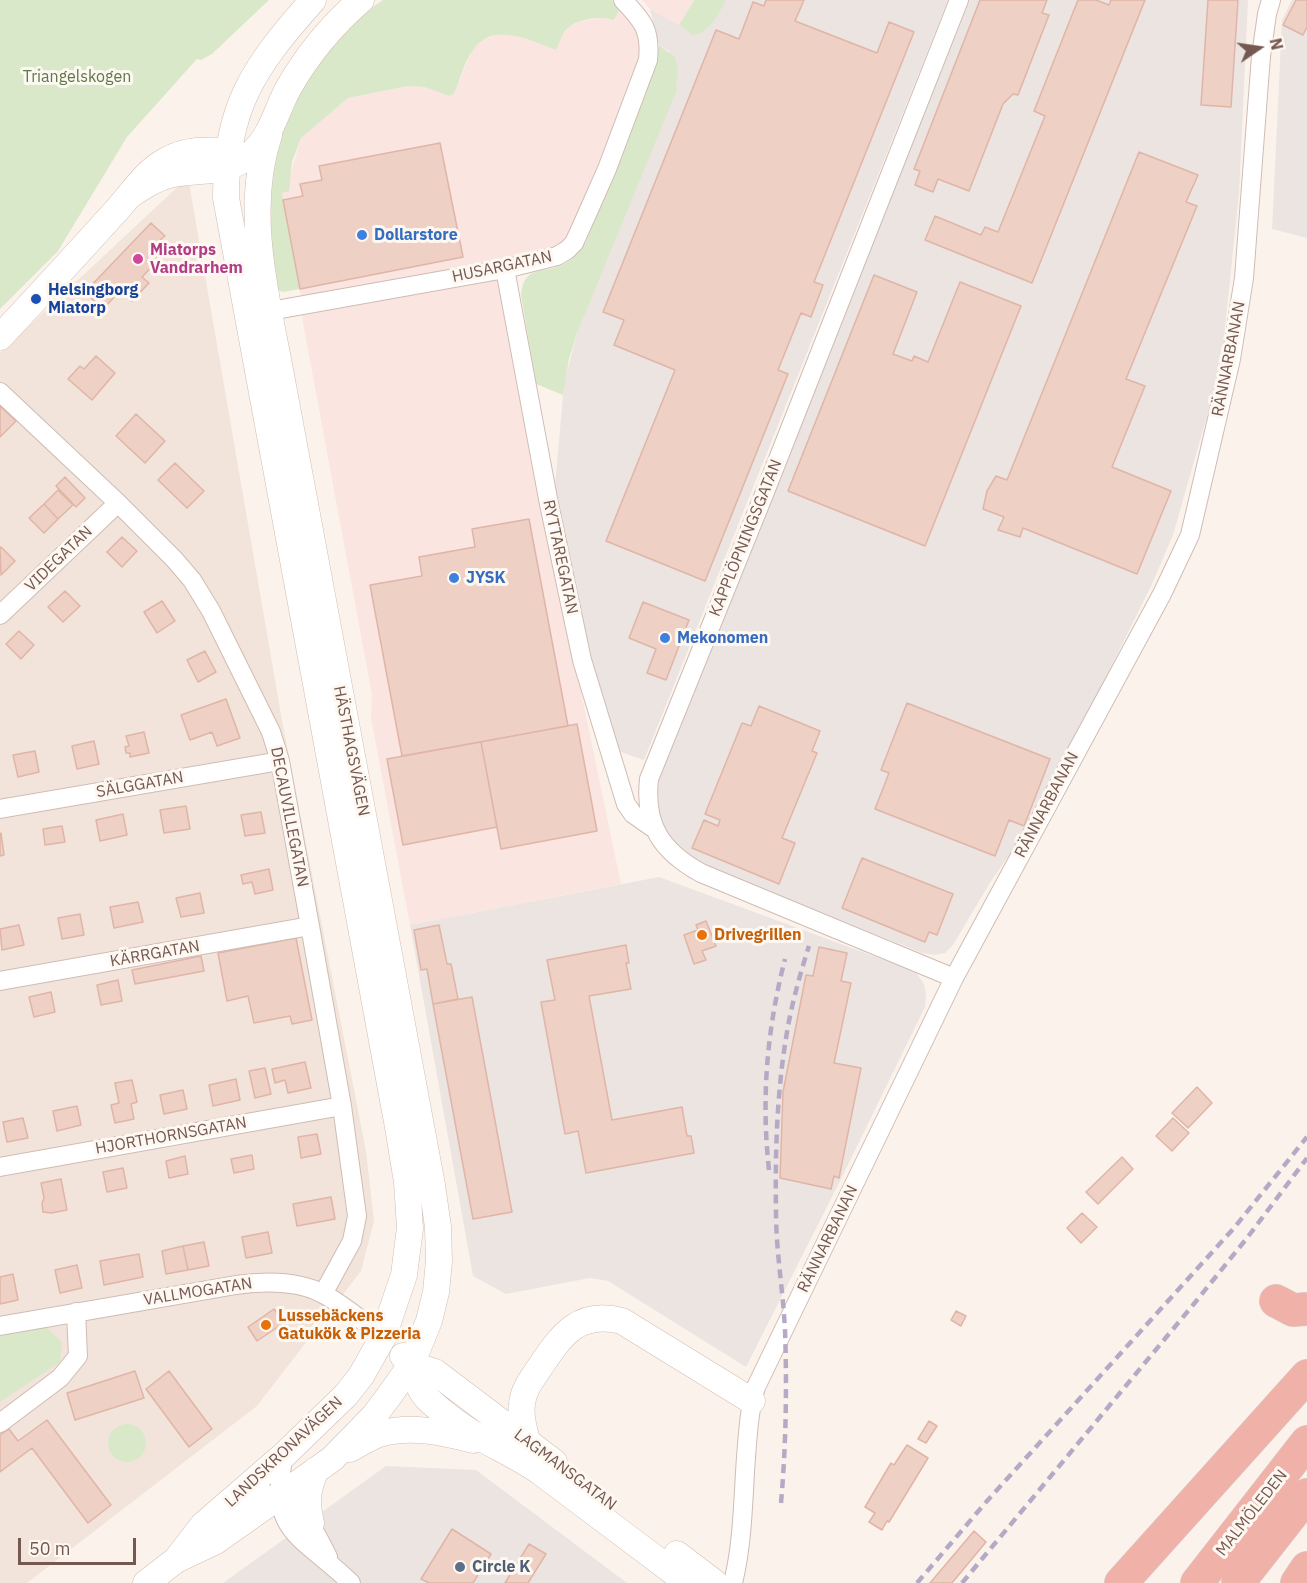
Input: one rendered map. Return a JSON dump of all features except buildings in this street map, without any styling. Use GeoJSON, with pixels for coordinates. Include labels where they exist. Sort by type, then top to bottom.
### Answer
{"type":"FeatureCollection","features":[{"type":"Feature","properties":{"kind":"highway"},"geometry":{"type":"LineString","coordinates":[[1121,1583],[1307,1376]]}},
{"type":"Feature","properties":{"kind":"highway","name":"MALMÖLEDEN"},"geometry":{"type":"LineString","coordinates":[[1197,1583],[1307,1442]]}},
{"type":"Feature","properties":{"kind":"highway","name":"MALMÖLEDEN"},"geometry":{"type":"LineString","coordinates":[[1239,1583],[1307,1496]]}},
{"type":"Feature","properties":{"kind":"highway"},"geometry":{"type":"LineString","coordinates":[[1297,1583],[1307,1569]]}},
{"type":"Feature","properties":{"kind":"main road","name":"HÄSTHAGSVÄGEN"},"geometry":{"type":"LineString","coordinates":[[313,0],[271,50],[251,79],[234,125],[226,198],[407,1182],[410,1228],[404,1275],[383,1337]]}},
{"type":"Feature","properties":{"kind":"main road","name":"HÄSTHAGSVÄGEN"},"geometry":{"type":"LineString","coordinates":[[362,0],[344,15],[306,59],[280,105],[269,135],[260,171],[257,209],[258,239],[438,1227],[439,1261],[436,1292],[429,1321],[411,1365]]}},
{"type":"Feature","properties":{"kind":"main road"},"geometry":{"type":"LineString","coordinates":[[0,337],[129,196],[150,182],[169,175],[231,161],[259,147],[269,135]]}},
{"type":"Feature","properties":{"kind":"main road"},"geometry":{"type":"LineString","coordinates":[[231,161],[257,209]]}},
{"type":"Feature","properties":{"kind":"main road"},"geometry":{"type":"LineString","coordinates":[[410,1228],[411,1365]]}},
{"type":"Feature","properties":{"kind":"main road"},"geometry":{"type":"LineString","coordinates":[[527,1441],[521,1417],[527,1386],[563,1335],[574,1326],[603,1317],[622,1321],[752,1401]]}},
{"type":"Feature","properties":{"kind":"main road"},"geometry":{"type":"LineString","coordinates":[[311,1523],[307,1507],[308,1491],[381,1381],[383,1337]]}},
{"type":"Feature","properties":{"kind":"main road","name":"LAGMANSGATAN"},"geometry":{"type":"LineString","coordinates":[[383,1337],[411,1365],[423,1393],[442,1412],[462,1427],[502,1448],[712,1582]]}},
{"type":"Feature","properties":{"kind":"main road","name":"LANDSKRONAVÄGEN"},"geometry":{"type":"LineString","coordinates":[[176,1560],[203,1525],[284,1455],[346,1395],[361,1376],[383,1337]]}},
{"type":"Feature","properties":{"kind":"main road","name":"LAGMANSGATAN"},"geometry":{"type":"LineString","coordinates":[[411,1365],[435,1372],[712,1582]]}},
{"type":"Feature","properties":{"kind":"main road","name":"LANDSKRONAVÄGEN"},"geometry":{"type":"LineString","coordinates":[[146,1583],[176,1560],[216,1541],[324,1464],[374,1416],[411,1365]]}},
{"type":"Feature","properties":{"kind":"main road"},"geometry":{"type":"LineString","coordinates":[[324,1464],[378,1435],[407,1430],[450,1434],[502,1448]]}},
{"type":"Feature","properties":{"kind":"street","name":"HUSARGATAN"},"geometry":{"type":"LineString","coordinates":[[270,311],[505,269],[557,256],[567,250],[574,243],[611,158],[648,60],[647,31],[639,17],[624,0]]}},
{"type":"Feature","properties":{"kind":"street","name":"KAPPLÖPNINGSGATAN"},"geometry":{"type":"LineString","coordinates":[[954,978],[701,873],[681,862],[667,849],[653,828],[647,798],[649,779],[959,0]]}},
{"type":"Feature","properties":{"kind":"street","name":"RÄNNARBANAN"},"geometry":{"type":"LineString","coordinates":[[712,1582],[739,1557],[752,1401],[756,1387],[954,978],[1162,594],[1190,535],[1228,370],[1244,278],[1261,56],[1271,0]]}},
{"type":"Feature","properties":{"kind":"street","name":"RYTTAREGATAN"},"geometry":{"type":"LineString","coordinates":[[505,269],[549,504],[582,660],[626,804],[633,814],[653,828]]}},
{"type":"Feature","properties":{"kind":"street","name":"DECAUVILLEGATAN"},"geometry":{"type":"LineString","coordinates":[[0,392],[118,502],[192,580],[211,611],[271,732],[280,761],[342,1106],[357,1225],[352,1241],[323,1294]]}},
{"type":"Feature","properties":{"kind":"street","name":"VIDEGATAN"},"geometry":{"type":"LineString","coordinates":[[0,615],[118,502]]}},
{"type":"Feature","properties":{"kind":"street","name":"SÄLGGATAN"},"geometry":{"type":"LineString","coordinates":[[0,809],[280,761]]}},
{"type":"Feature","properties":{"kind":"street","name":"KÄRRGATAN"},"geometry":{"type":"LineString","coordinates":[[0,981],[310,927]]}},
{"type":"Feature","properties":{"kind":"street","name":"HJORTHORNSGATAN"},"geometry":{"type":"LineString","coordinates":[[0,1167],[342,1106]]}},
{"type":"Feature","properties":{"kind":"street","name":"VALLMOGATAN"},"geometry":{"type":"LineString","coordinates":[[0,1326],[254,1282],[275,1282],[323,1294],[383,1337]]}},
{"type":"Feature","properties":{"kind":"street"},"geometry":{"type":"LineString","coordinates":[[0,1423],[60,1378],[78,1356],[76,1312]]}},
{"type":"Feature","properties":{"kind":"street"},"geometry":{"type":"LineString","coordinates":[[284,1455],[279,1478],[279,1497],[283,1516],[294,1534],[332,1564],[351,1583]]}},
{"type":"Feature","properties":{"kind":"street"},"geometry":{"type":"LineString","coordinates":[[239,1494],[260,1493],[279,1497],[290,1503],[311,1523],[332,1564]]}},
{"type":"Feature","properties":{"kind":"shaded area"},"geometry":{"type":"Polygon","coordinates":[[[642,0],[694,0],[679,25],[650,9],[642,0]]]}},
{"type":"Feature","properties":{"kind":"shaded area"},"geometry":{"type":"Polygon","coordinates":[[[726,0],[948,0],[644,760],[618,751],[589,657],[555,485],[564,384],[577,333],[670,52],[659,45],[650,9],[692,35],[707,29],[726,0]]]}},
{"type":"Feature","properties":{"kind":"shaded area"},"geometry":{"type":"Polygon","coordinates":[[[970,0],[1248,0],[1239,193],[1221,367],[1173,535],[1152,584],[1028,829],[991,881],[953,945],[945,953],[934,955],[922,953],[689,859],[665,837],[654,801],[658,778],[678,726],[970,0]]]}},
{"type":"Feature","properties":{"kind":"shaded area"},"geometry":{"type":"Polygon","coordinates":[[[1292,0],[1307,0],[1307,238],[1272,229],[1282,20],[1292,0]]]}},
{"type":"Feature","properties":{"kind":"shaded area"},"geometry":{"type":"Polygon","coordinates":[[[620,8],[636,28],[641,43],[640,63],[570,236],[556,247],[495,261],[535,471],[621,884],[410,925],[371,718],[372,695],[303,323],[300,289],[282,192],[290,176],[301,138],[348,98],[408,86],[424,87],[449,96],[454,94],[472,50],[482,40],[509,33],[556,50],[563,33],[571,26],[582,21],[610,18],[620,8]]]}},
{"type":"Feature","properties":{"kind":"shaded area"},"geometry":{"type":"Polygon","coordinates":[[[188,177],[283,726],[366,1151],[374,1221],[361,1271],[257,1406],[27,1583],[0,1583],[0,353],[188,177]]]}},
{"type":"Feature","properties":{"kind":"shaded area"},"geometry":{"type":"Polygon","coordinates":[[[659,877],[906,968],[917,974],[924,984],[926,994],[925,1007],[746,1367],[608,1281],[590,1278],[506,1294],[473,1276],[410,925],[659,877]]]}},
{"type":"Feature","properties":{"kind":"shaded area"},"geometry":{"type":"Polygon","coordinates":[[[386,1466],[476,1470],[627,1583],[223,1583],[386,1466]]]}},
{"type":"Feature","properties":{"kind":"green space","name":"Triangelskogen"},"geometry":{"type":"Polygon","coordinates":[[[0,0],[269,0],[212,54],[201,60],[197,59],[127,137],[58,251],[0,309],[0,0]]]}},
{"type":"Feature","properties":{"kind":"green space"},"geometry":{"type":"Polygon","coordinates":[[[383,0],[612,0],[620,8],[614,20],[587,19],[574,24],[564,32],[556,50],[513,35],[491,36],[473,50],[454,94],[449,96],[424,87],[408,86],[348,98],[301,138],[292,162],[289,191],[282,193],[300,289],[283,292],[278,290],[266,225],[278,133],[305,79],[358,17],[383,0]]]}},
{"type":"Feature","properties":{"kind":"green space"},"geometry":{"type":"Polygon","coordinates":[[[694,0],[726,0],[709,27],[692,35],[679,25],[694,0]]]}},
{"type":"Feature","properties":{"kind":"green space"},"geometry":{"type":"Polygon","coordinates":[[[659,45],[675,57],[678,70],[676,92],[577,333],[569,359],[563,395],[536,384],[521,295],[523,285],[526,279],[535,272],[554,268],[570,261],[586,242],[654,71],[659,45]]]}},
{"type":"Feature","properties":{"kind":"green space"},"geometry":{"type":"Polygon","coordinates":[[[46,1327],[62,1342],[60,1362],[0,1402],[0,1336],[46,1327]]]}},
{"type":"Feature","properties":{"kind":"green space"},"geometry":{"type":"Polygon","coordinates":[[[127,1424],[141,1429],[146,1443],[141,1457],[127,1462],[113,1457],[108,1443],[113,1429],[127,1424]]]}},
{"type":"Feature","properties":{"kind":"railway"},"geometry":{"type":"LineString","coordinates":[[781,1503],[786,1373],[784,1315],[776,1227],[778,1116],[789,1021],[809,946]]}},
{"type":"Feature","properties":{"kind":"railway"},"geometry":{"type":"LineString","coordinates":[[769,1170],[766,1116],[767,1064],[774,1011],[785,959]]}},
{"type":"Feature","properties":{"kind":"railway"},"geometry":{"type":"LineString","coordinates":[[917,1583],[987,1501],[1234,1228],[1307,1137]]}},
{"type":"Feature","properties":{"kind":"railway"},"geometry":{"type":"LineString","coordinates":[[962,1583],[1193,1305],[1307,1158]]}},
{"type":"Feature","properties":{"kind":"place","name":"Dollarstore"},"geometry":{"type":"Point","coordinates":[362,235]}},
{"type":"Feature","properties":{"kind":"place","name":"Miatorps Vandrarhem"},"geometry":{"type":"Point","coordinates":[138,259]}},
{"type":"Feature","properties":{"kind":"place","name":"Helsingborg Miatorp"},"geometry":{"type":"Point","coordinates":[36,299]}},
{"type":"Feature","properties":{"kind":"place","name":"JYSK"},"geometry":{"type":"Point","coordinates":[454,578]}},
{"type":"Feature","properties":{"kind":"place","name":"Mekonomen"},"geometry":{"type":"Point","coordinates":[665,638]}},
{"type":"Feature","properties":{"kind":"place","name":"Drivegrillen"},"geometry":{"type":"Point","coordinates":[702,935]}},
{"type":"Feature","properties":{"kind":"place","name":"Lussebäckens Gatukök & Pizzeria"},"geometry":{"type":"Point","coordinates":[266,1325]}},
{"type":"Feature","properties":{"kind":"place","name":"Circle K"},"geometry":{"type":"Point","coordinates":[460,1567]}}]}
